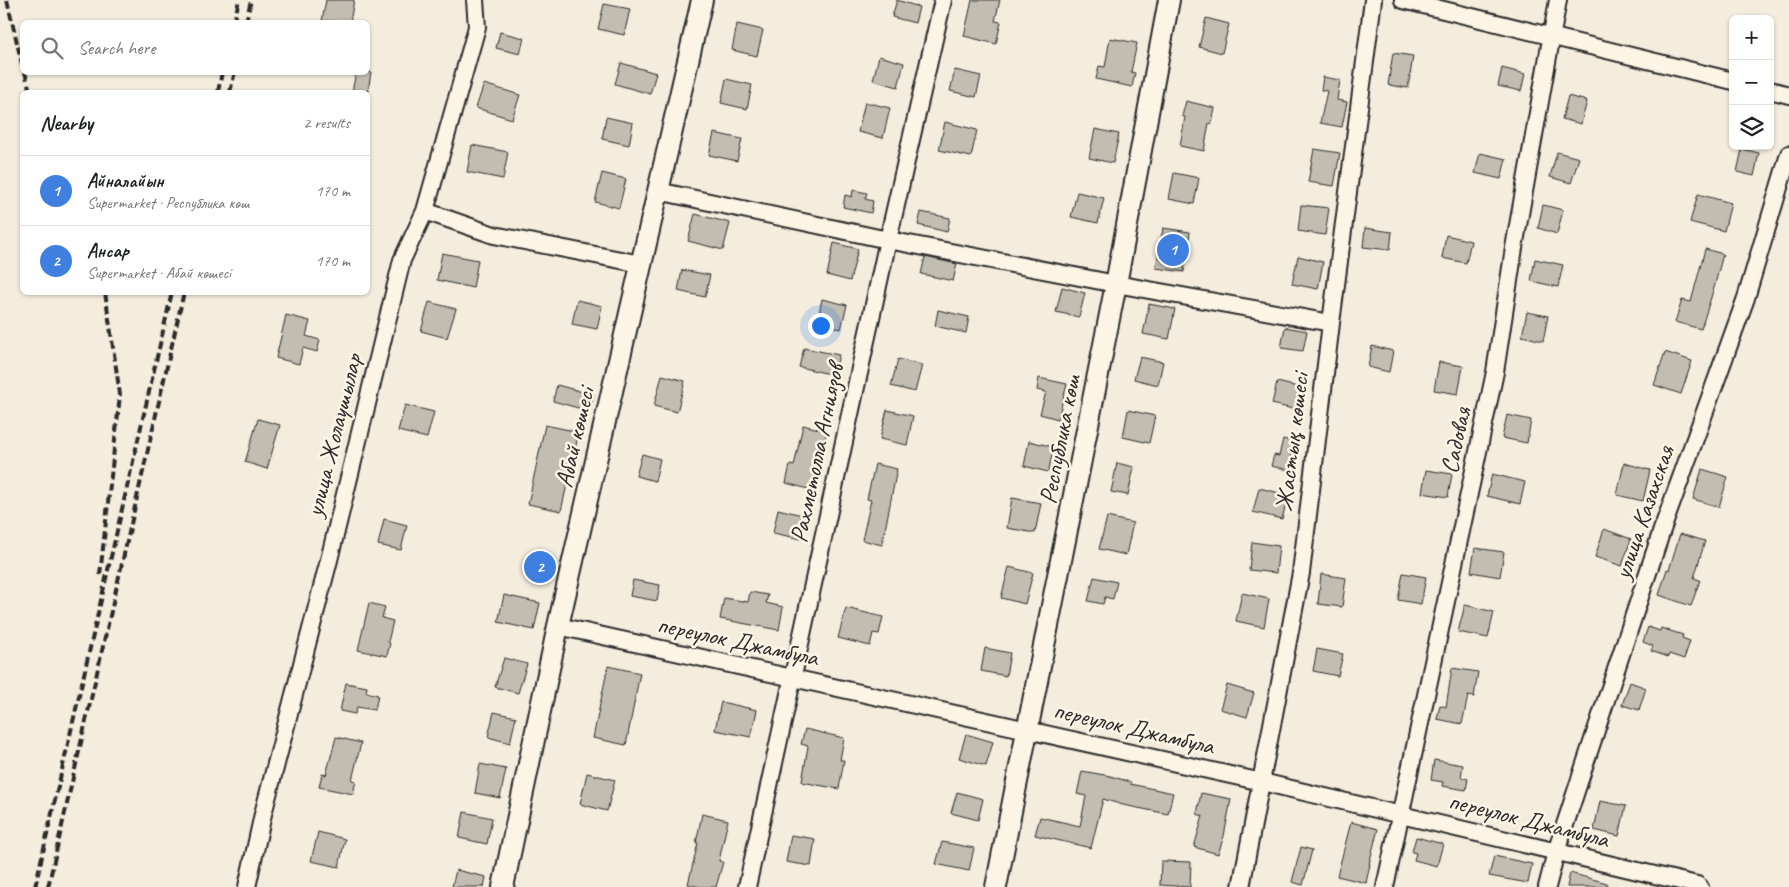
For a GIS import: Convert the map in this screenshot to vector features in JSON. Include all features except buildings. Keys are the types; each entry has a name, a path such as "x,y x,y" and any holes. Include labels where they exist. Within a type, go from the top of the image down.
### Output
{"main road":[{"name":"Абай көшесі","path":"502,887 558,626 702,0"},
{"name":"Республика көш","path":"996,887 1116,284 1169,0"}],"street":[{"name":"улица Жолаушылар","path":"247,887 263,814 402,260 425,211 477,27 475,0"},
{"name":"Рахметолла Агниязов","path":"747,887 888,240 943,0"},
{"name":"Жастық көшесі","path":"1241,887 1301,573 1331,322 1373,0"},
{"path":"1403,0 1729,80"},
{"name":"Садовая","path":"1385,887 1495,372 1514,248 1558,0"},
{"path":"1774,91 1789,95"},
{"name":"улица Казахская","path":"1547,887 1556,852 1662,530 1746,298 1789,154"},
{"path":"658,191 888,240 1116,284 1331,322"},
{"path":"425,211 494,235 641,264"},
{"name":"переулок Джамбула","path":"558,626 1262,782 1699,886"}],"railway":[{"path":"7,0 20,55"},
{"path":"234,20 239,0"},
{"path":"246,20 251,0"},
{"path":"26,75 30,90"},
{"path":"218,90 221,75"},
{"path":"230,90 234,75"},
{"path":"100,575 120,395 105,295"},
{"path":"35,887 171,295"},
{"path":"48,887 183,295"}],"place":[{"name":"Айналайын","path":"1173,250"},
{"name":"Ансар","path":"540,567"}]}
